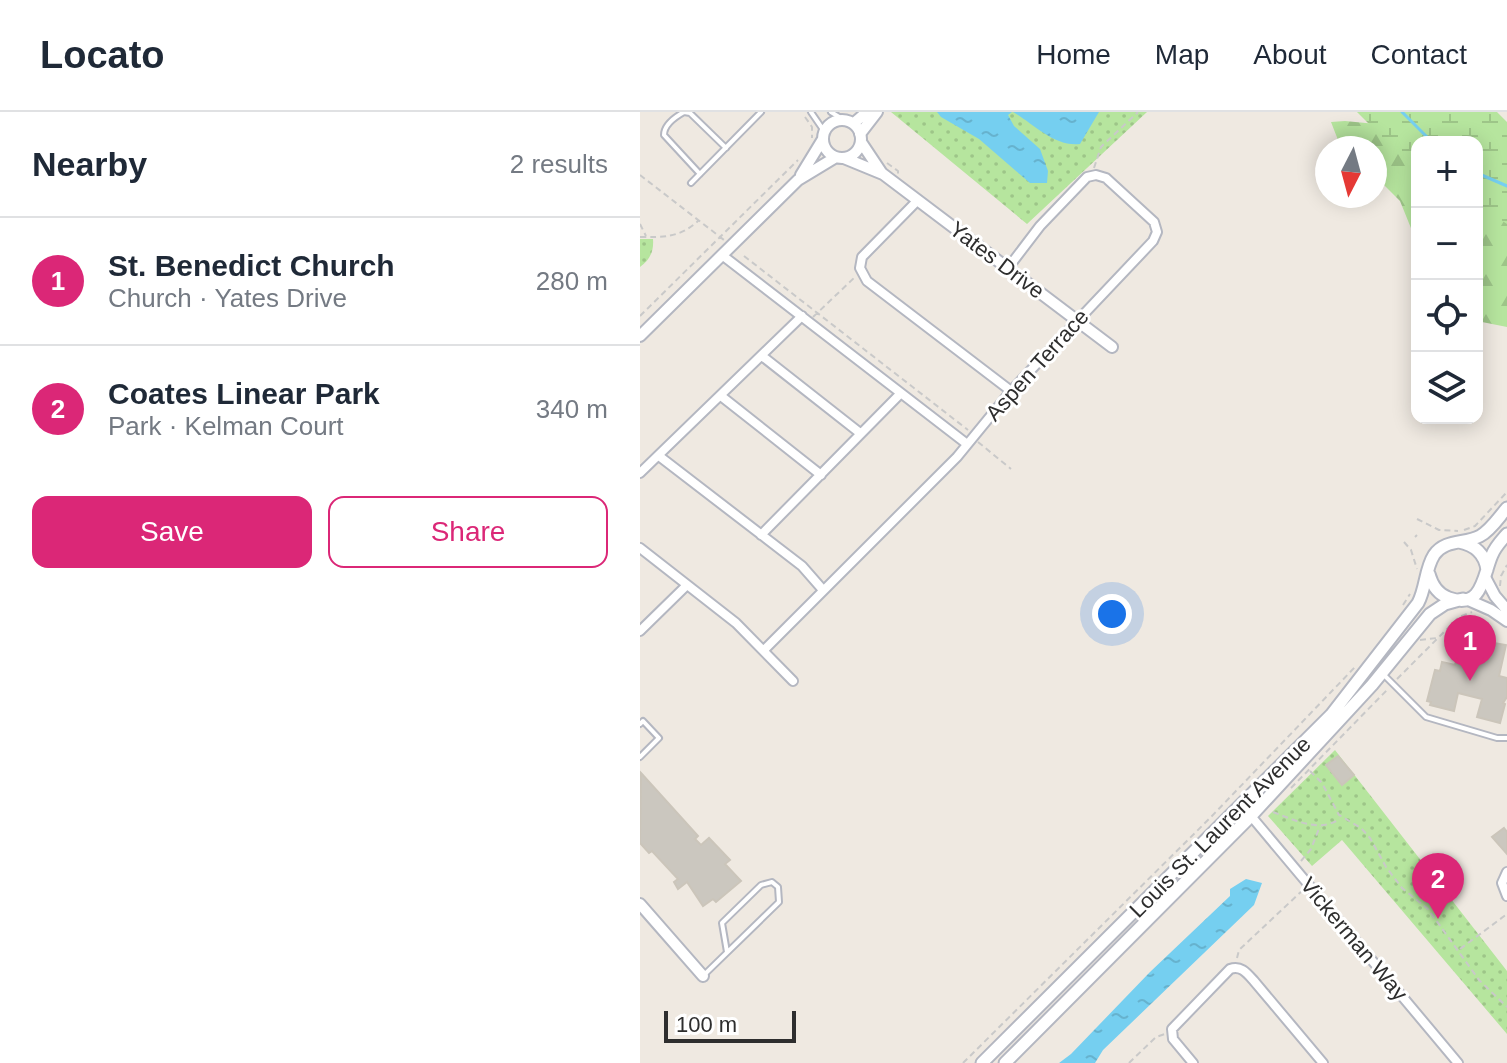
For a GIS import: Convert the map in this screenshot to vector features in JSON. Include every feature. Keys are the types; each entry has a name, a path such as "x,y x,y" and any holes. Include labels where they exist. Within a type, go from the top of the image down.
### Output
{"main road":[{"path":"1507,508 1480,536 1450,543 1437,551 1429,569 1432,584 1442,595 1464,599 1480,591 1495,549 1507,534"},
{"path":"1459,542 1468,544 1482,555 1486,576"},
{"name":"Louis St. Laurent Avenue","path":"982,1063 1331,715 1418,603 1429,569"},
{"name":"Louis St. Laurent Avenue","path":"1005,1063 1251,816 1382,673 1434,611 1445,604 1464,599"}],"street":[{"path":"640,336 798,180 833,122 849,122 867,112"},
{"path":"798,180 840,157 855,153 877,112"},
{"path":"849,122 861,138"},
{"path":"824,135 827,150 840,157"},
{"name":"Yates Drive","path":"861,138 883,174"},
{"name":"Yates Drive","path":"840,157 883,174 1112,347"},
{"path":"1008,268 1040,226 1091,176"},
{"name":"Aspen Terrace","path":"765,649 957,457 1011,391 1153,241 1157,232 1154,222 1106,178 1091,176"},
{"path":"918,200 862,257 862,273 867,281 1011,391"},
{"path":"722,255 967,444"},
{"path":"640,473 802,316"},
{"path":"762,356 860,433"},
{"path":"761,535 901,393"},
{"path":"721,396 821,475"},
{"path":"659,456 802,566 823,590"},
{"path":"641,550 765,649 793,681"},
{"path":"1486,576 1495,596 1507,610"},
{"path":"640,631 687,585"},
{"path":"1464,599 1491,610 1507,621"},
{"name":"Vickerman Way","path":"1251,816 1458,1063"},
{"path":"1507,872 1502,883 1507,896"},
{"path":"640,904 703,976"},
{"path":"1193,1063 1173,1039 1175,1023 1235,967 1245,971 1323,1063"}],"lane":[{"path":"700,174 664,135 664,130 672,121 684,112 690,113 726,148"},
{"path":"691,183 761,112"},
{"path":"811,112 824,135"},
{"path":"831,112 849,122"},
{"path":"1382,673 1430,719 1507,738"},
{"path":"640,724 643,721 659,738 640,757"},
{"path":"703,976 779,902 778,887 772,882 761,885 722,923 727,952"}],"path":[{"path":"1091,176 1101,147 1138,112"},
{"path":"805,117 812,127 808,147"},
{"path":"640,316 800,158"},
{"path":"880,158 898,171"},
{"path":"640,175 731,246"},
{"path":"640,237 670,237 698,220"},
{"path":"640,224 646,237"},
{"path":"744,256 969,431"},
{"path":"812,318 862,273"},
{"path":"977,441 1011,469"},
{"path":"1417,519 1439,530 1462,531 1475,526 1507,492"},
{"path":"1404,542 1415,559 1416,578"},
{"path":"1502,591 1500,581 1507,565"},
{"path":"1400,610 1413,589"},
{"path":"1407,642 1439,638"},
{"path":"963,1063 1285,742 1357,664"},
{"path":"1309,770 1322,783 1342,818 1361,828 1370,838 1402,888 1428,909 1479,980 1507,1007"},
{"path":"1273,812 1320,826 1328,826 1342,818"},
{"path":"1294,867 1308,855 1320,826"},
{"path":"1235,967 1239,950 1308,885"},
{"path":"1459,950 1507,914"},
{"path":"1129,1063 1156,1037 1173,1032"}],"green space":[{"path":"891,112 1147,112 1027,224"},
{"path":"1357,112 1497,112 1507,122 1507,224 1483,208 1483,136 1411,136 1411,159 1389,144 1387,136 1381,136"},
{"path":"1331,122 1376,124 1411,144 1411,228 1400,201 1387,188 1387,136 1336,136"},
{"path":"1483,183 1507,197 1507,327 1483,322"},
{"path":"640,239 653,239 653,243 649,258 640,267"},
{"path":"1335,750 1507,971 1507,1034 1342,840 1312,866 1268,816"}],"water":[{"path":"937,112 1012,112 1008,115 1014,126 1040,149 1048,171 1047,183 1030,183 979,139"},
{"path":"1013,112 1099,112 1080,144 1071,144 1045,134"},
{"path":"1246,879 1262,883 1254,905 1103,1050 1095,1063 1059,1063 1230,896 1230,889"}],"building":[{"path":"1464,635 1506,645 1499,676 1507,678 1507,697 1500,723 1477,717 1482,699 1458,693 1454,711 1430,705 1431,702 1427,701 1435,670 1440,671 1442,662 1455,665"},
{"path":"1338,756 1354,775 1342,785 1326,765"},
{"path":"641,773 698,836 695,839 701,845 709,838 730,860 725,864 741,881 716,902 713,899 703,906 687,882 678,889 674,882 678,879 652,851 649,853 640,843"},
{"path":"1504,828 1507,832 1507,854 1492,837"}],"waterway":[{"path":"1402,112 1426,136"},
{"path":"1483,176 1507,186"}],"place":[{"name":"St. Benedict Church","path":"1470,681"},
{"name":"Coates Linear Park","path":"1438,919"}]}
